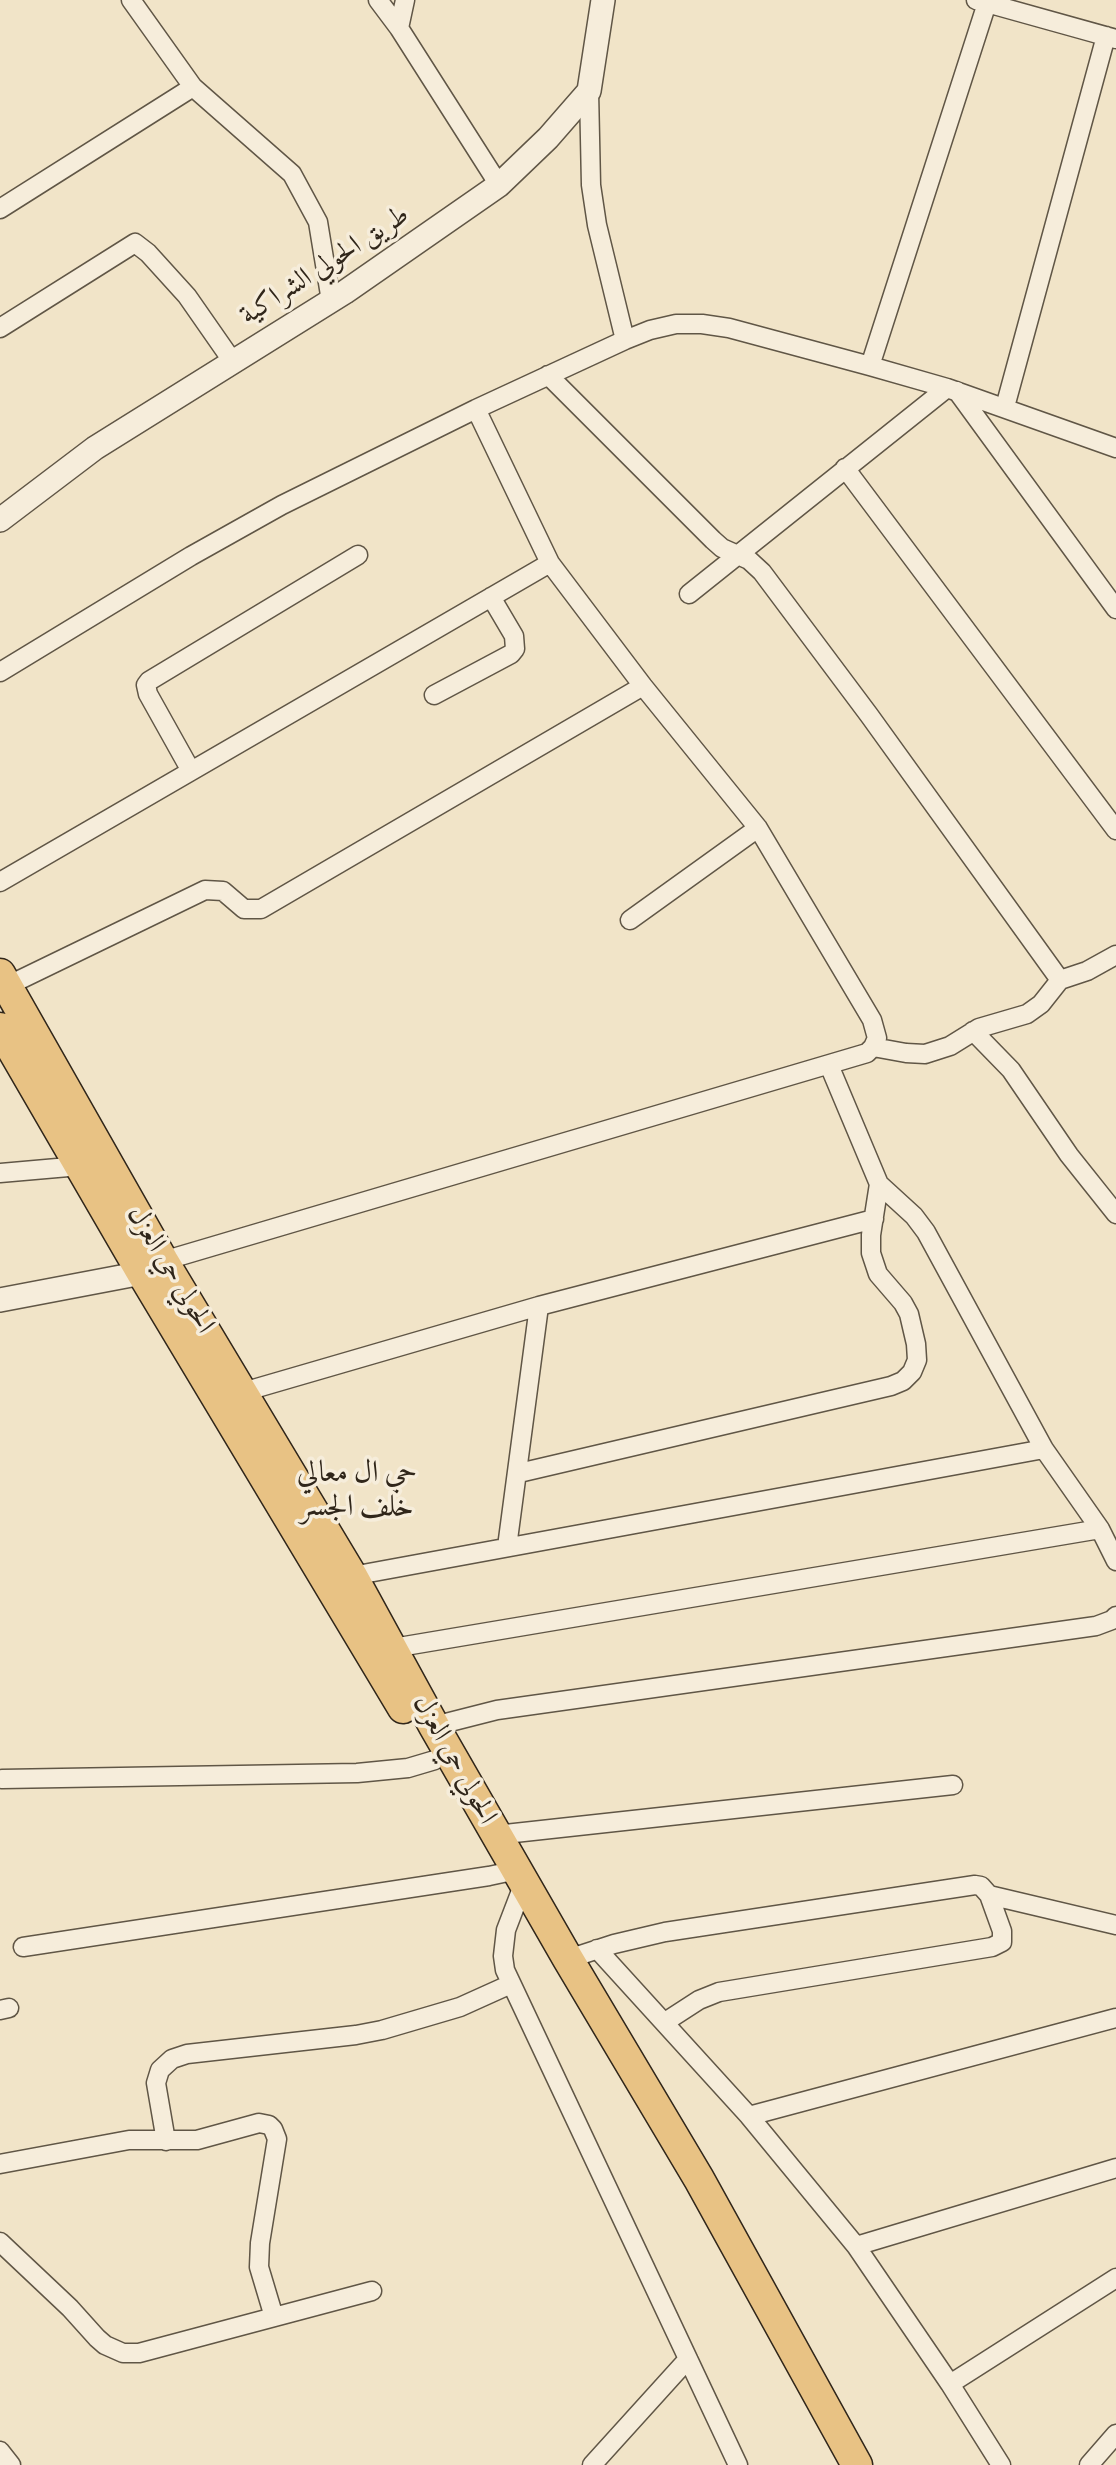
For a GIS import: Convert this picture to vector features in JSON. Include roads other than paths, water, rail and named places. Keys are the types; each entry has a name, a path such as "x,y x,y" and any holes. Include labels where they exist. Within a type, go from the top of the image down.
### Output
{"highway":[{"name":"الحولي حي العزل","path":"3,980 153,1267 435,1760 475,1818 496,1835"},
{"name":"الحولي حي العزل","path":"0,1028 80,1167 243,1392 352,1576 496,1835"},
{"path":"496,1835 699,2179 858,2465"}],"street":[{"path":"131,0 193,87 292,174 318,222 331,301"},
{"path":"378,0 499,185"},
{"path":"399,29 405,0"},
{"path":"603,0 589,91 591,185 597,225 625,340"},
{"path":"870,366 981,1 1111,37 1005,407"},
{"path":"0,209 193,87"},
{"name":"طريق الحولي الشراكية","path":"0,520 95,447 331,301 499,185 548,138 589,91"},
{"path":"0,328 135,243 148,253 187,296 233,362"},
{"path":"0,671 191,556 282,505 548,375 650,330 676,324 729,328 952,389 1116,448"},
{"path":"548,375 713,540 749,560 762,572 1060,980"},
{"path":"689,594 845,468 952,389"},
{"path":"952,389 1116,609"},
{"path":"0,1300 153,1267 829,1065 867,1053 873,1047 877,1038 872,1020 758,828 643,686 550,562 476,409"},
{"path":"845,468 1116,830"},
{"path":"191,771 148,694 146,685 149,681 358,555"},
{"path":"0,883 550,562"},
{"path":"434,695 511,654 515,649 514,636 491,597"},
{"path":"3,980 205,890 223,891 243,909 261,909 643,686"},
{"path":"630,920 758,828"},
{"path":"873,1047 925,1054 950,1046 973,1031 1034,1010 1060,980 1087,971 1116,955"},
{"path":"973,1031 1011,1070 1069,1155 1116,1214"},
{"path":"829,1065 880,1184 914,1216 926,1232 1044,1449 1100,1529 1116,1561"},
{"path":"0,1173 80,1167"},
{"path":"519,1473 903,1381 912,1372 916,1360 914,1329 903,1303 884,1283 874,1264 870,1244 880,1184"},
{"path":"243,1392 539,1306 874,1219"},
{"path":"507,1547 519,1473 539,1306"},
{"path":"352,1576 1044,1449"},
{"path":"393,1648 1100,1529"},
{"path":"434,1726 497,1710 1096,1626 1116,1616"},
{"path":"2,1779 358,1773 408,1768 435,1760"},
{"path":"496,1835 953,1785"},
{"path":"23,1947 489,1876 520,1877 504,1943 504,1963 511,1984 738,2465"},
{"path":"568,1959 665,1932 970,1885 981,1886 989,1895 1003,1937 998,1946 729,1989 699,2000 665,2022"},
{"path":"989,1895 1116,1924"},
{"path":"597,1949 749,2116 856,2246 950,2384 1001,2465"},
{"path":"166,2141 156,2083 160,2070 172,2059 187,2054 382,2030 460,2007 511,1984"},
{"path":"749,2116 1116,2018"},
{"path":"0,2164 129,2140 197,2140 264,2123 273,2129 277,2139 259,2255 262,2281 274,2317"},
{"path":"856,2246 1116,2168"},
{"path":"0,2242 70,2308 97,2338 115,2350 139,2353 372,2291"},
{"path":"950,2384 1116,2278"},
{"path":"592,2465 688,2359"},
{"path":"1089,2465 1116,2434"},
{"path":"0,2451 12,2465"}],"district":[{"name":"حي ال معالي خلف الجسر","path":"357,1491"}]}
